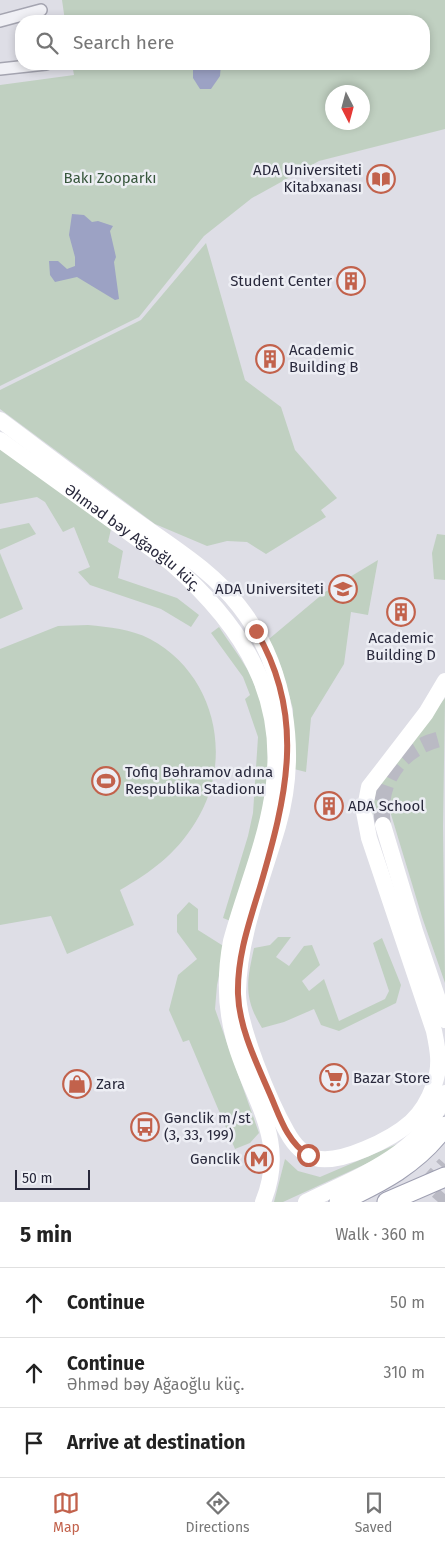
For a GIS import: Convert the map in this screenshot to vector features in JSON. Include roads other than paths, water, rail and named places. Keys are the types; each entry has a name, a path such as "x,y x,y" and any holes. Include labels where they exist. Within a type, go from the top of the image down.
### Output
{"main road":[{"path":"339,1202 391,1176 406,1166 432,1142 445,1126"},
{"path":"387,1202 445,1179"}],"street":[{"path":"22,15 41,10"},
{"path":"0,21 15,17"},
{"path":"0,69 15,67"},
{"name":"Əhməd bəy Ağaoğlu küç.","path":"0,420 202,567 239,605 260,638 276,678 287,730 287,770 279,823 243,942 238,996 242,1016 267,1088 292,1140 302,1151 321,1159 343,1157 392,1135 412,1121 431,1093 438,1068 434,1031 368,838 364,812 370,787 426,713 445,681"},
{"name":"Əhməd bəy Ağaoğlu küç.","path":"0,440 171,563 213,603 234,628 264,685 274,718 276,768 272,798 231,941 227,962 226,995 233,1037 271,1137 273,1166 263,1202"},
{"path":"234,628 249,620"},
{"path":"383,825 414,931 445,1020"},
{"path":"306,1202 383,1164 407,1147 424,1128 445,1093"}],"water":[{"path":"193,70 220,70 220,76 211,89 200,89 193,78"},
{"path":"72,214 84,215 92,222 98,221 113,226 110,231 116,257 114,262 119,299 115,300 77,277 55,282 50,275 49,261 58,261 67,269 75,266 75,257 69,235"}],"tunnel":[{"path":"383,825 382,809 384,794 395,768 416,749 429,742 445,738"},
{"path":"426,1185 445,1164"},
{"path":"438,1202 445,1194"}],"place":[{"name":"ADA Universiteti Kitabxanası","path":"381,179"},
{"name":"Student Center","path":"351,281"},
{"name":"Academic Building B","path":"270,359"},
{"name":"ADA Universiteti","path":"343,589"},
{"name":"Academic Building D","path":"401,612"},
{"name":"Tofiq Bəhramov adına Respublika Stadionu","path":"106,781"},
{"name":"ADA School","path":"329,806"},
{"name":"Bazar Store","path":"334,1078"},
{"name":"Zara","path":"77,1084"},
{"name":"Gənclik m/st (3, 33, 199)","path":"145,1127"},
{"name":"Gənclik","path":"259,1159"}],"park label":[{"name":"Bakı Zooparkı","path":"110,178"}]}
